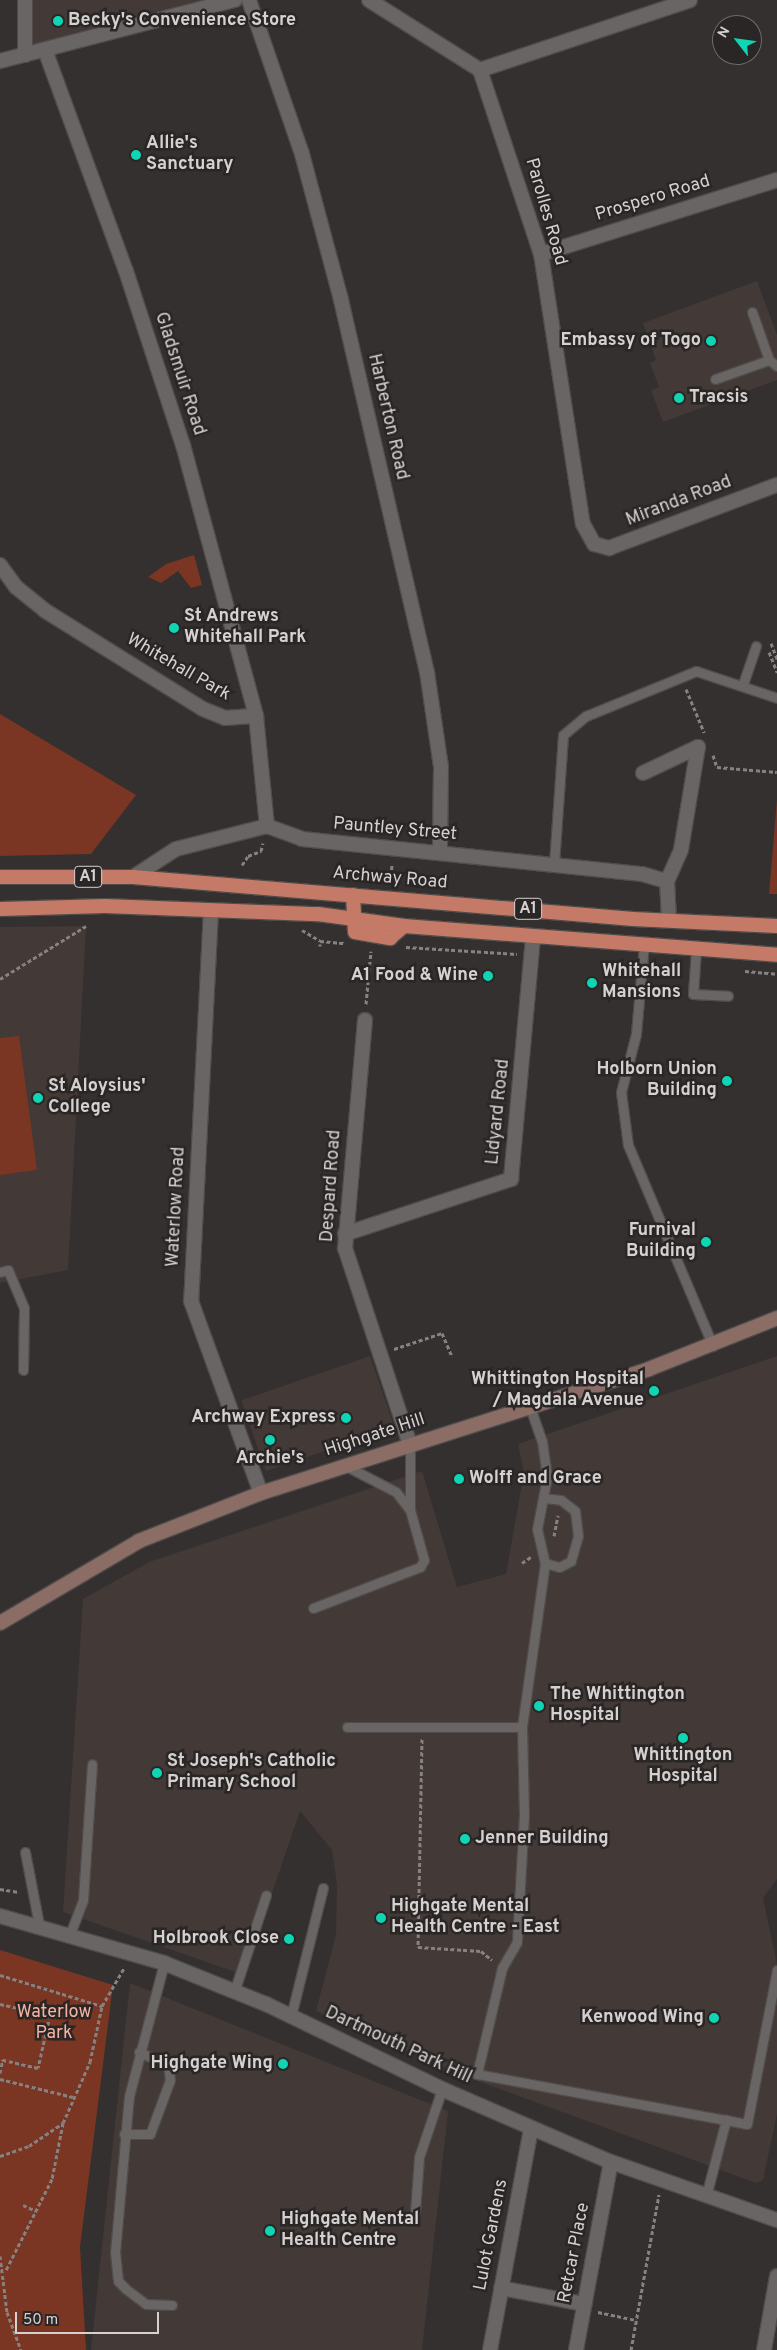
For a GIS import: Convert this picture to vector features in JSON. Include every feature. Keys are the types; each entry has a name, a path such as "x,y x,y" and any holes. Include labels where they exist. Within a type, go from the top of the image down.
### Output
{"highway":[{"name":"Archway Road","path":"0,876 133,877 669,920 777,926"},
{"path":"351,918 353,894"},
{"name":"A1","path":"0,909 211,910 351,918 355,932 374,937 390,938 404,926 777,955"}],"main road":[{"name":"Highgate Hill","path":"0,1624 139,1541 261,1493 713,1346 777,1318"}],"street":[{"path":"25,0 25,55"},
{"name":"Harberton Road","path":"249,0 302,154 341,300 427,672 441,767 440,853"},
{"path":"369,0 480,70 690,0"},
{"path":"0,61 226,1"},
{"name":"Gladsmuir Road","path":"45,50 126,271 180,436 256,716"},
{"name":"Parolles Road","path":"480,70 541,254 583,524 594,544"},
{"name":"Prospero Road","path":"541,254 777,180"},
{"name":"Miranda Road","path":"594,544 609,548 777,485"},
{"name":"Whitehall Park","path":"0,565 16,587 44,610 203,709 225,718 256,716"},
{"path":"133,877 176,848 251,834 267,826 256,716"},
{"path":"643,773 703,745"},
{"path":"669,920 667,881 681,850 703,745"},
{"name":"Pauntley Street","path":"267,826 302,839 394,850 554,864 667,881"},
{"name":"Waterlow Road","path":"211,910 207,959 192,1301 261,1493"},
{"name":"Lidyard Road","path":"345,1234 510,1179 533,936"},
{"name":"Despard Road","path":"365,1020 345,1248 410,1444"},
{"name":"Dartmouth Park Hill","path":"0,1916 39,1925 164,1963 292,2016 442,2089 611,2162 777,2220"},
{"name":"Lulot Gardens","path":"490,2350 531,2128"},
{"name":"Retcar Place","path":"576,2350 611,2162"},
{"path":"764,2350 777,2276"},
{"path":"502,2288 584,2307"}],"lane":[{"path":"752,312 769,360 777,366"},
{"path":"715,379 769,360"},
{"path":"744,684 756,646"},
{"path":"554,864 563,735 586,716 696,671 744,684 777,698"},
{"path":"644,944 636,1034 621,1092 628,1145 713,1346"},
{"path":"696,950 693,994 728,996"},
{"path":"0,1272 8,1270 24,1308 23,1370"},
{"path":"530,1407 542,1441 548,1478 537,1529 540,1552 544,1564 522,1727 524,1815 517,1942 502,1968 477,2074 747,2124 777,1970"},
{"path":"313,1608 420,1568 424,1560 410,1510 410,1444"},
{"path":"346,1466 396,1492 410,1510"},
{"path":"543,1498 561,1500 575,1510 578,1536 570,1561 560,1567 544,1564"},
{"path":"347,1727 522,1727"},
{"path":"70,1934 83,1900 92,1764"},
{"path":"25,1852 39,1925"},
{"path":"292,2016 323,1888"},
{"path":"234,1992 266,1895"},
{"path":"164,1963 139,2052 124,2134 115,2252 118,2281 146,2304 172,2305"},
{"path":"124,2134 150,2134 170,2080 168,2065 139,2052"},
{"path":"415,2212 419,2157 442,2089"},
{"path":"706,2196 726,2120"}],"path":[{"path":"777,659 766,638 777,672"},
{"path":"681,677 703,745 717,766 777,772"},
{"path":"339,876 391,876 394,850"},
{"path":"242,865 248,856 261,852"},
{"path":"0,979 86,926"},
{"path":"397,946 532,955"},
{"path":"365,1020 371,951"},
{"path":"379,1354 442,1333 452,1357"},
{"path":"540,1552 552,1544 561,1500"},
{"path":"422,1727 418,1947 481,1951 502,1968"},
{"path":"0,1889 32,1893"},
{"path":"5,2272 36,2212 59,2160 63,2123 90,2062 102,2006 134,1953"},
{"path":"0,1975 102,2006"},
{"path":"0,2004 50,2015 38,2068 2,2059 0,2073"},
{"path":"0,2079 73,2097"},
{"path":"0,2156 29,2146 63,2123"},
{"path":"631,2350 661,2180"},
{"path":"23,2205 36,2212"},
{"path":"0,2256 5,2272 7,2312 21,2350"},
{"path":"584,2307 636,2320"}],"shaded area":[{"path":"25,0 236,0 25,55"},
{"path":"757,281 777,335 777,380 663,422 651,390 659,387 650,363 656,360 643,323"},
{"name":"St Aloysius' College","path":"86,926 68,1270 0,1283 0,927"},
{"path":"370,1356 394,1427 266,1471 241,1400"},
{"name":"The Whittington Hospital","path":"777,1356 777,1879 763,1898 777,1964 777,2114 763,2180 756,2183 467,2077 316,2011 336,1935 337,1885 332,1850 300,1811 244,1975 63,1912 83,1599 149,1562 422,1471 457,1587 506,1574 524,1472 518,1444"},
{"name":"Highgate Mental Health Centre","path":"130,1983 448,2111 422,2350 91,2350"}],"green space":[{"path":"194,555 202,585 191,588 178,571 161,583 148,577 166,564"},
{"path":"0,714 136,795 91,854 0,856"},
{"path":"777,799 777,894 769,894"},
{"path":"19,1036 37,1170 0,1175 0,1038"},
{"name":"Waterlow Park","path":"0,1950 113,1985 80,2247 86,2350 0,2350"}],"place":[{"name":"Becky's Convenience Store","path":"58,21"},
{"name":"Allie's Sanctuary","path":"136,155"},
{"name":"Embassy of Togo","path":"711,341"},
{"name":"Tracsis","path":"679,398"},
{"name":"St Andrews Whitehall Park","path":"174,628"},
{"name":"A1 Food & Wine","path":"488,976"},
{"name":"Whitehall Mansions","path":"592,983"},
{"name":"Holborn Union Building","path":"727,1081"},
{"name":"St Aloysius' College","path":"38,1098"},
{"name":"Furnival Building","path":"706,1242"},
{"name":"Whittington Hospital / Magdala Avenue","path":"654,1391"},
{"name":"Archway Express","path":"346,1418"},
{"name":"Archie's","path":"270,1440"},
{"name":"Wolff and Grace","path":"459,1479"},
{"name":"The Whittington Hospital","path":"539,1706"},
{"name":"Whittington Hospital","path":"683,1738"},
{"name":"St Joseph's Catholic Primary School","path":"157,1773"},
{"name":"Jenner Building","path":"465,1839"},
{"name":"Highgate Mental Health Centre - East","path":"381,1918"},
{"name":"Holbrook Close","path":"289,1939"},
{"name":"Kenwood Wing","path":"714,2018"},
{"name":"Highgate Wing","path":"283,2064"},
{"name":"Highgate Mental Health Centre","path":"270,2231"}]}
